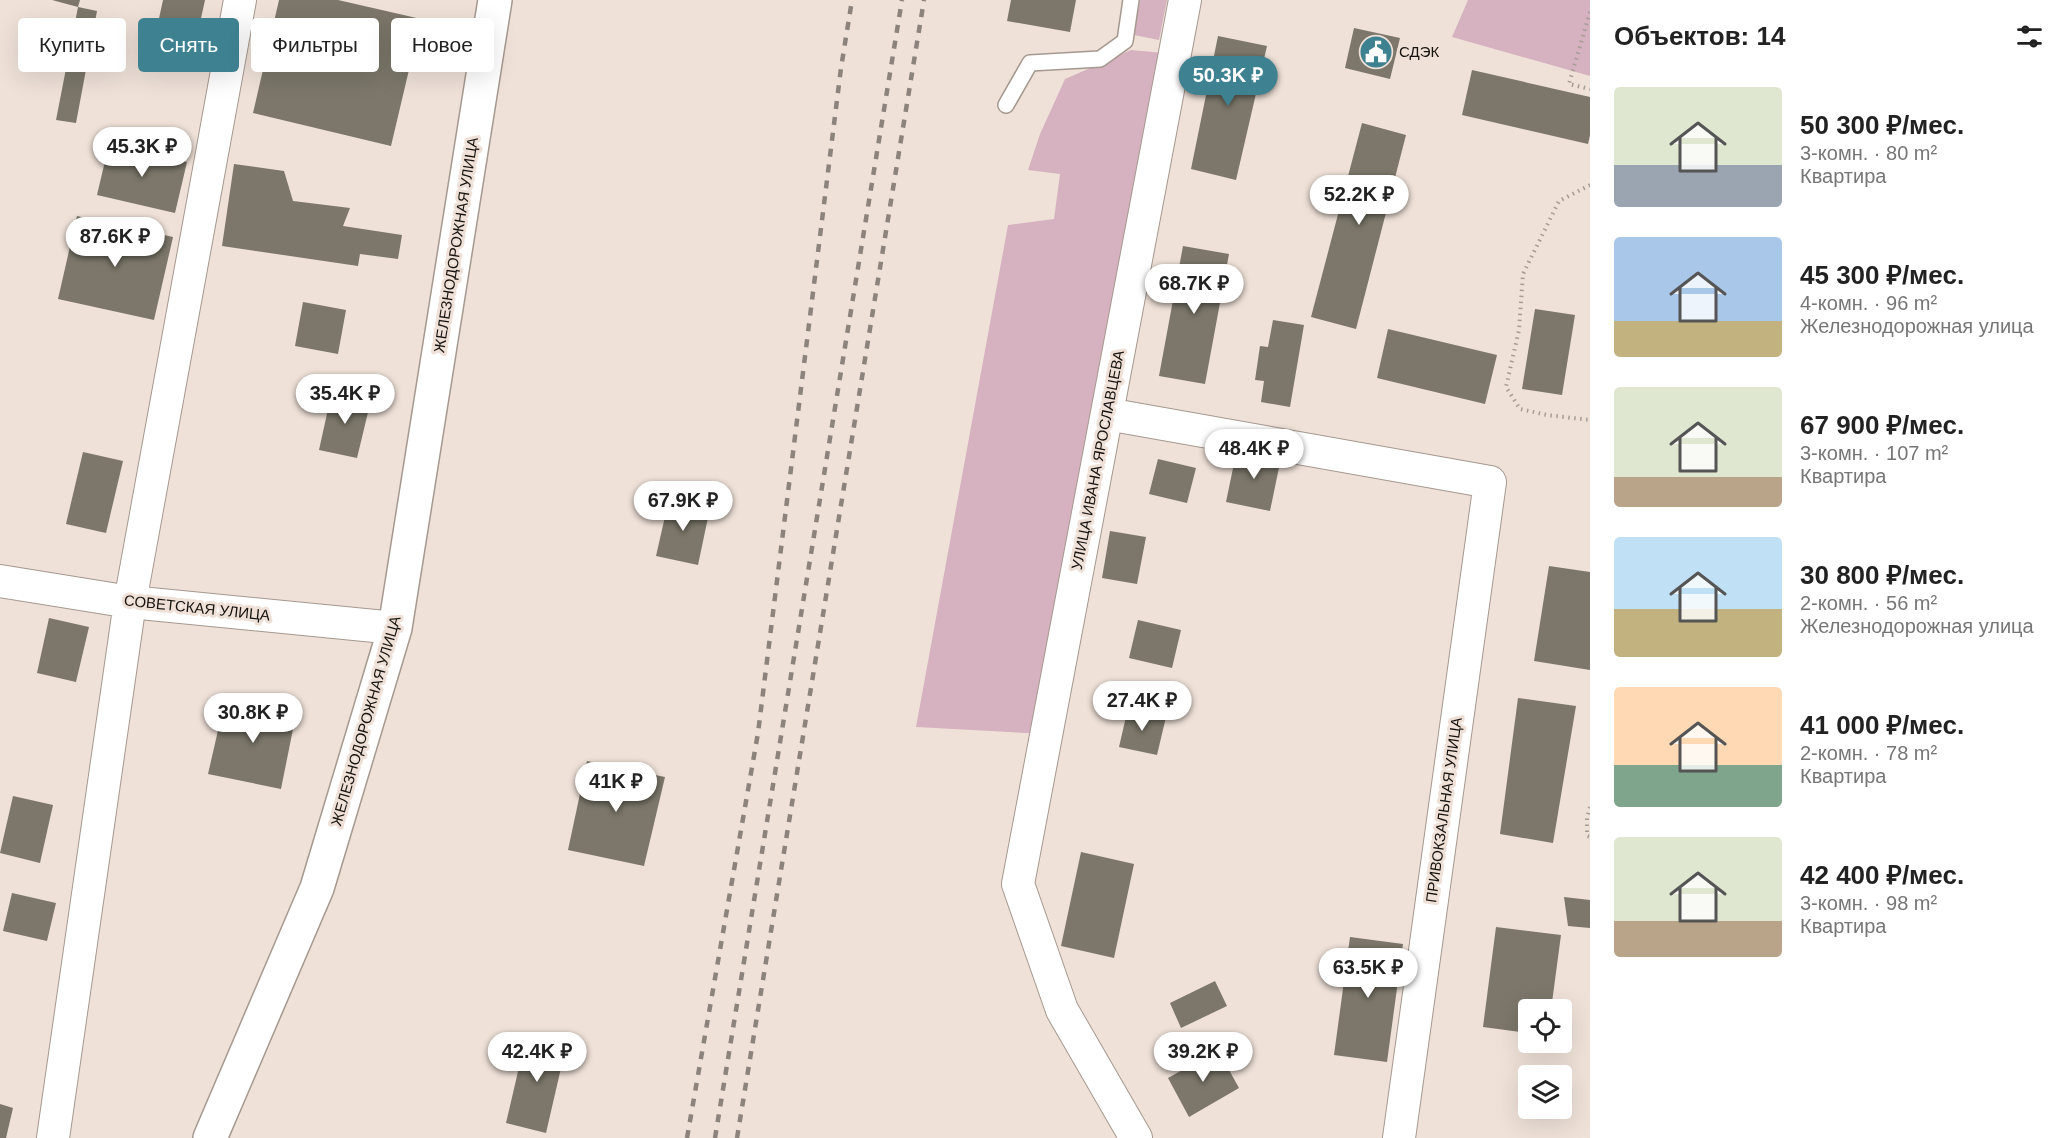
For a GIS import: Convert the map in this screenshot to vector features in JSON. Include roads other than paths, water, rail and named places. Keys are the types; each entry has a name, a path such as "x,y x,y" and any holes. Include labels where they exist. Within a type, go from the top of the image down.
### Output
{"street":[{"path":"53,1138 130,602 240,0"},
{"name":"ЖЕЛЕЗНОДОРОЖНАЯ УЛИЦА","path":"210,1138 317,888 395,628 495,0"},
{"name":"УЛИЦА ИВАНА ЯРОСЛАВЦЕВА","path":"1136,1138 1062,1010 1018,884 1187,2"},
{"name":"ПРИВОКЗАЛЬНАЯ УЛИЦА","path":"1107,414 1490,482 1399,1138"},
{"name":"СОВЕТСКАЯ УЛИЦА","path":"0,581 130,602 395,628"}],"lane":[{"path":"1006,105 1030,63 1100,59 1125,41 1131,0"}],"railway":[{"path":"687,1138 758,733 841,68 852,0"},
{"path":"715,1138 902,0"},
{"path":"737,1138 924,0"}],"place":[{"name":"СДЭК","path":"1376,52"}]}
